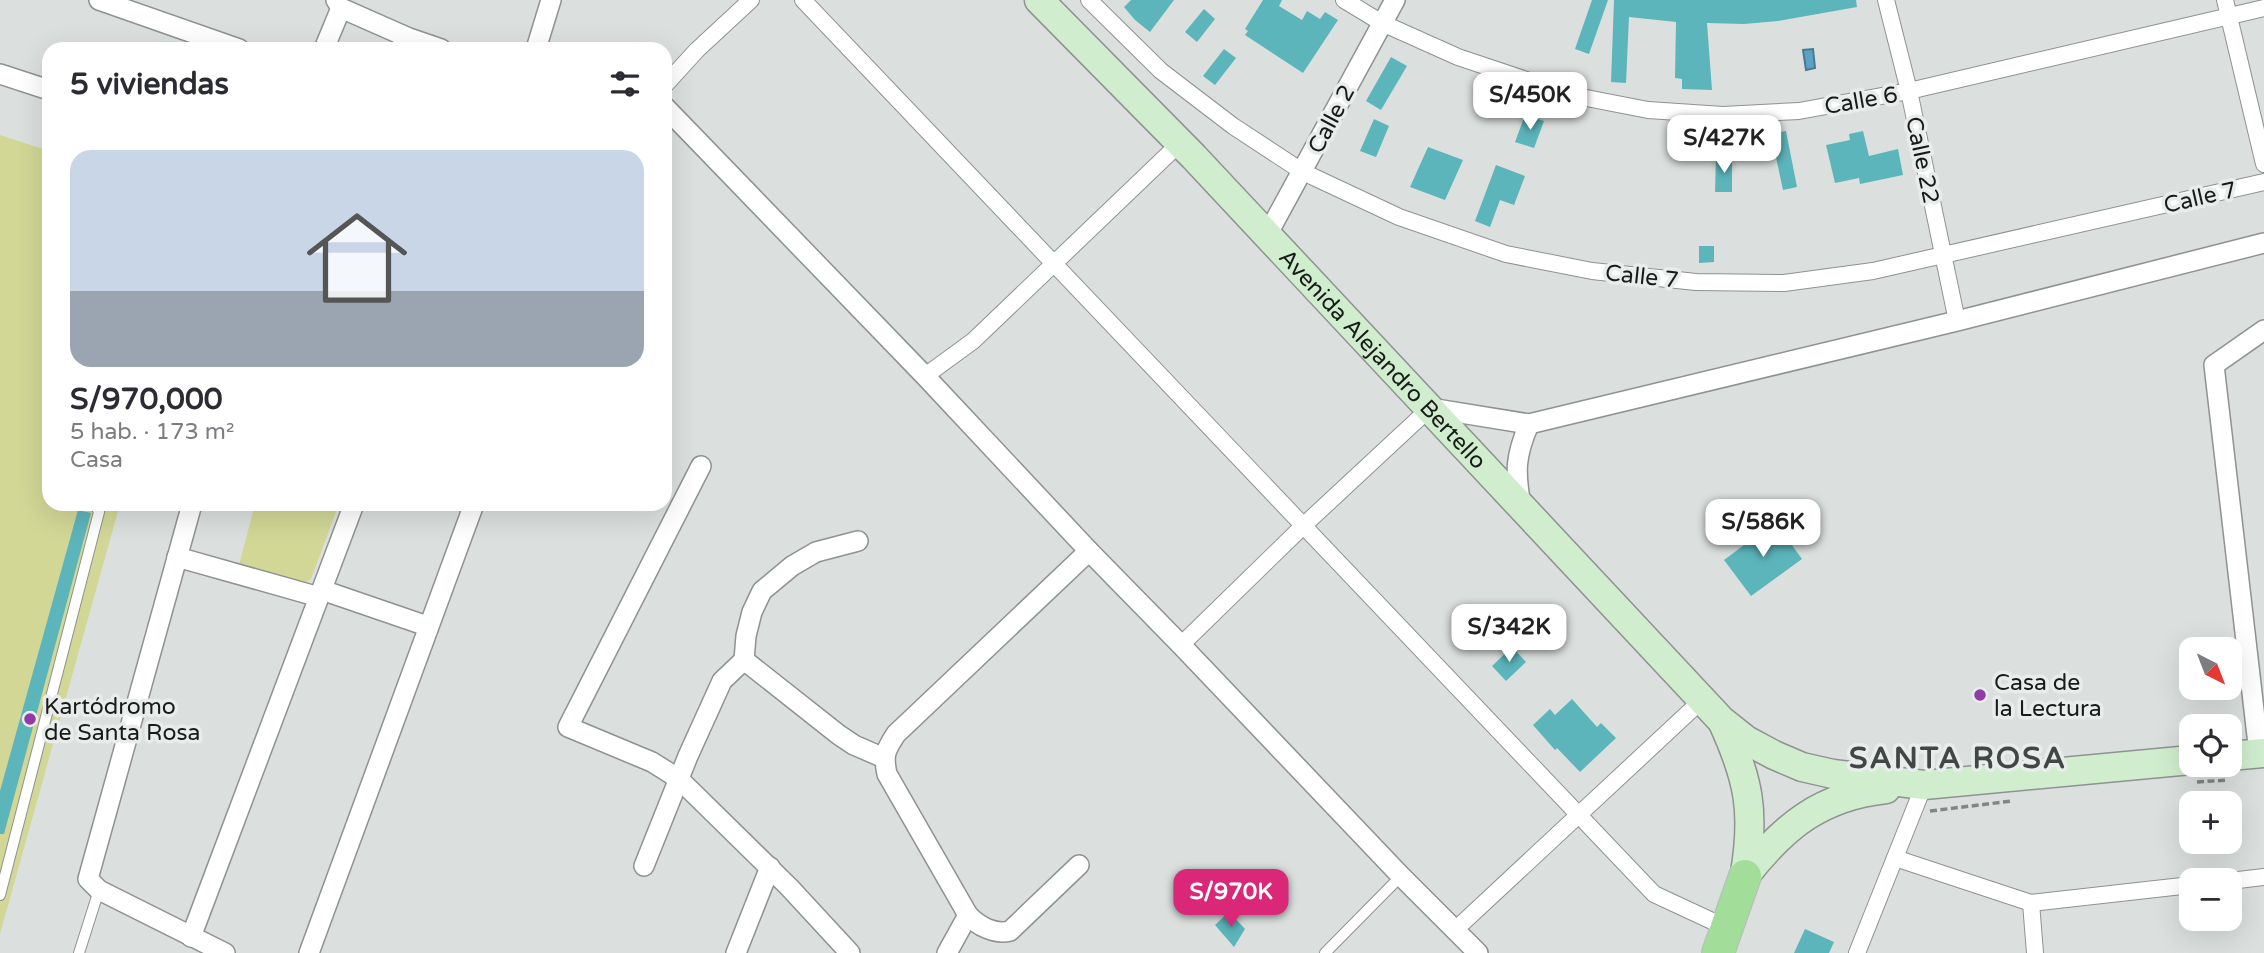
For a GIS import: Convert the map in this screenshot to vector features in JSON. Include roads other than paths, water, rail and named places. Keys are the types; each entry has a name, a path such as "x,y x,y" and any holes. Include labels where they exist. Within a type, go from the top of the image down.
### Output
{"main road":[{"name":"Avenida Alejandro Bertello","path":"1039,0 1180,143 1722,721 1746,740 1802,767 1833,774 1924,785"},
{"name":"Avenida Alejandro Bertello","path":"1722,721 1738,755 1748,795 1751,836 1745,876 1723,941"},
{"path":"2242,755 2262,753"},
{"name":"Avenida Alejandro Bertello","path":"1745,876 1780,835 1801,818 1838,799 1871,791 1924,785 2179,761"}],"street":[{"path":"99,0 219,42"},
{"path":"538,42 551,0"},
{"path":"672,77 751,0"},
{"path":"803,0 1578,817 1654,894 1723,941"},
{"name":"Calle 7","path":"1089,0 1161,71 1233,126 1303,172 1399,217 1506,254 1592,271 1696,282 1784,283 1873,271 2264,182"},
{"name":"Calle 6","path":"1344,0 1382,23 1458,57 1570,95 1648,110 1723,115 1799,111 1909,91 2264,8"},
{"name":"Calle 2","path":"1266,237 1395,0"},
{"name":"Calle 22","path":"1886,0 1909,91 1957,321"},
{"path":"2225,0 2264,164"},
{"path":"326,42 338,4 421,42"},
{"path":"0,74 42,88"},
{"path":"672,114 1401,876 1478,953"},
{"path":"925,376 973,341 1180,143"},
{"path":"1181,645 1430,408 1529,424 1957,321 2264,243"},
{"path":"2262,753 2214,365 2264,330"},
{"path":"1521,506 1516,477 1518,449 1529,424"},
{"path":"701,466 568,727 652,762 679,779 770,867 850,953"},
{"path":"190,511 88,879 99,890 226,953"},
{"path":"191,937 351,511"},
{"path":"309,953 471,511"},
{"path":"644,866 722,681 744,660 752,612 762,591 792,566 816,552 858,541"},
{"path":"1079,865 1010,931 994,931 975,922 968,915 887,774 884,758 896,734 1089,551"},
{"path":"177,557 320,593 428,626"},
{"path":"744,660 839,735 884,758"},
{"path":"1455,930 1702,700"},
{"path":"1863,952 1895,858 1924,785"},
{"path":"1895,858 2031,903 2179,886"},
{"path":"736,953 770,867"},
{"path":"2242,880 2264,877"},
{"path":"2031,903 2035,953"},
{"path":"947,953 968,915"}],"lane":[{"path":"0,891 98,511"},
{"path":"1325,953 1401,876"},
{"path":"79,953 99,890"}],"water":[{"path":"1813,49 1815,68 1806,70 1803,50"}],"place":[{"name":"Casa de la Lectura","path":"1980,695"},
{"name":"Kartódromo de Santa Rosa","path":"30,719"}],"district":[{"name":"SANTA ROSA","path":"1958,758"}]}
